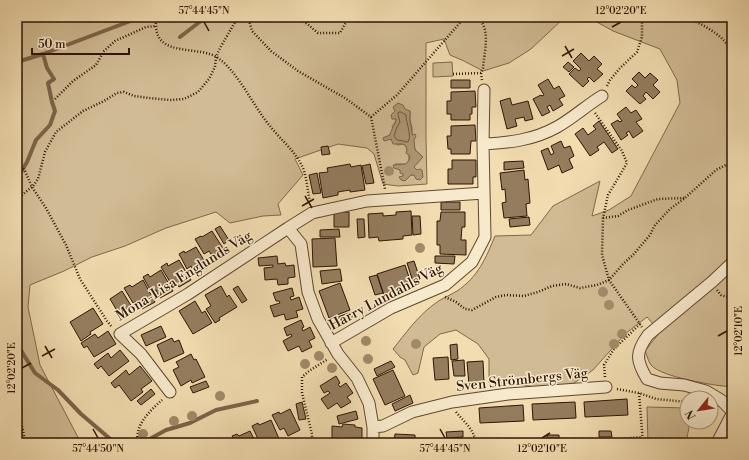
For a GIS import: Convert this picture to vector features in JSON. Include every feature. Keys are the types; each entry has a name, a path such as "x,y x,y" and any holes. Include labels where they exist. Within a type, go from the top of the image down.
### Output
{"street":[{"name":"Harry Lundahls Väg","path":"331,343 391,308 445,285 472,262 485,238 483,144 484,90"},
{"path":"483,144 511,143 541,134 557,127 602,96"},
{"name":"Mona-Lisa Englunds Väg","path":"170,392 141,354 120,334 188,294 312,213 367,201 484,193"},
{"path":"288,228 301,244 308,292 318,319 338,354 357,378 369,403 373,427 373,443"},
{"path":"717,443 732,412 721,400 706,391 684,385 660,383 647,379 641,370 638,358 640,346 648,335 712,282 732,263"},
{"name":"Sven Strömbergs Väg","path":"373,427 383,426 412,412 452,402 508,394 606,387"}],"path":[{"path":"157,17 156,26 158,34 163,42 171,47 216,57 230,69 270,126 296,155 302,165 312,213"},
{"path":"17,199 38,179 44,152 56,132 83,111 117,93 124,92 134,96 149,98 184,99 198,92 209,79 215,67 216,57 224,39 238,17"},
{"path":"248,17 252,31 271,51 298,71 345,98 371,116 387,200"},
{"path":"299,17 318,33 340,33 349,17"},
{"path":"371,116 397,95 465,17"},
{"path":"453,74 481,73 483,68 486,34 480,19 476,17"},
{"path":"602,96 610,80 637,52 642,37 642,17"},
{"path":"685,17 722,38 732,53"},
{"path":"55,99 73,81 96,66 104,50 115,41 146,27 156,26"},
{"path":"589,104 622,152 627,163 608,195 603,218 602,255 606,272 609,280 648,335"},
{"path":"17,162 25,171 66,245 80,279 107,321 120,334"},
{"path":"437,289 441,296 456,302 465,309 472,310 496,297 506,295 524,296 552,286 566,284 580,288 597,285 609,280 650,235 655,225 670,208 685,198 716,170 732,162"},
{"path":"603,218 618,216 628,210 658,199 685,198"},
{"path":"712,282 721,295 732,298"},
{"path":"640,324 614,349 604,365 606,387 639,393 656,399 679,401"},
{"path":"306,443 312,438 312,434 302,393 302,377 309,370 338,354"},
{"path":"138,443 136,436 145,416 170,392"},
{"path":"639,393 643,443"},
{"path":"17,409 25,443"},
{"path":"458,414 470,426 476,443"},
{"path":"586,443 642,437"}],"shaded area":[{"path":"17,17 565,17 531,49 509,63 483,71 450,55 444,39 426,43 427,184 398,186 383,184 374,154 367,148 338,144 295,159 303,175 278,204 281,215 263,216 230,223 216,212 166,228 125,246 92,257 64,271 30,285 28,307 40,365 81,443 17,443","holes":["395,111 410,111 410,121 415,150 423,157 415,164 414,167 417,170 414,175 411,175 405,181 403,174 395,164 407,164 409,157 406,146 403,144 397,145 391,139 383,138 390,135 393,129 392,126 396,121 393,113"]},
{"path":"588,17 732,17 732,387 702,383 677,377 656,369 651,365 645,351 660,332 647,317 625,334 593,370 571,385 539,388 518,384 489,383 489,359 478,344 456,330 440,334 424,347 418,373 413,375 405,360 393,349 427,309 457,291 471,280 485,259 495,236 531,235 553,206 600,181 592,216 609,210 631,196 680,103 677,80 660,49 613,31"},
{"path":"452,62 453,76 433,77 433,63"},
{"path":"647,407 679,408 679,430 688,430 686,443 648,443"}],"water":[{"path":"398,103 410,111 412,135 415,134 416,136 414,140 415,150 423,157 414,167 417,170 422,170 423,177 420,180 416,179 414,175 411,175 405,181 401,180 399,177 403,176 403,174 400,173 400,170 394,168 393,165 406,164 409,160 410,156 406,153 406,146 403,144 393,144 391,139 384,141 383,138 390,135 396,119 392,119 391,115 395,111 393,107"}],"building":[{"path":"581,53 589,61 594,56 602,64 597,69 603,74 594,82 589,77 587,79 589,81 583,87 569,74 575,68 579,71 581,69 573,61"},
{"path":"568,62 574,67 569,72 563,67"},
{"path":"639,72 645,78 650,73 658,80 653,85 660,92 653,99 646,92 643,96 646,99 640,104 626,91 632,85 635,88 638,85 632,79"},
{"path":"548,79 554,89 559,86 565,96 559,99 563,105 553,111 550,105 547,107 550,112 542,116 533,99 544,95 538,85"},
{"path":"451,80 470,80 470,88 451,88"},
{"path":"475,91 476,107 472,107 470,120 451,120 451,114 447,114 447,101 451,101 451,92"},
{"path":"510,98 512,105 528,101 533,119 525,121 524,117 515,119 517,126 507,129 500,101"},
{"path":"626,107 631,113 636,110 642,119 636,122 643,131 633,138 629,131 626,133 628,135 621,140 611,124 618,120 619,122 622,121 617,114"},
{"path":"599,121 618,149 612,153 604,142 597,147 599,150 590,156 575,134 583,128 588,135 596,129 593,126"},
{"path":"475,125 476,141 471,141 470,154 451,154 451,149 448,149 447,136 451,136 451,126"},
{"path":"561,141 564,148 570,146 574,156 569,159 573,168 562,173 559,165 548,170 541,151 548,148 551,155 554,153 551,146"},
{"path":"328,146 330,154 322,155 321,147"},
{"path":"452,160 476,160 476,177 473,177 473,184 448,184 448,169 452,169"},
{"path":"523,161 524,168 504,170 504,162"},
{"path":"350,164 351,167 361,165 365,190 338,192 338,195 323,198 319,173 328,172 327,168"},
{"path":"370,164 374,183 366,184 362,166"},
{"path":"524,170 525,180 528,179 530,203 526,204 527,216 504,218 502,203 506,202 505,189 502,190 500,173"},
{"path":"317,173 321,193 313,194 309,175"},
{"path":"441,202 460,202 460,210 441,210"},
{"path":"411,211 412,235 403,236 403,239 379,241 378,237 369,238 368,214 383,213 383,216 396,215 396,212"},
{"path":"334,212 349,212 349,227 334,227"},
{"path":"441,212 465,212 465,227 462,227 461,240 466,240 466,255 440,254 440,245 437,245 437,221 440,221"},
{"path":"412,216 420,216 421,234 413,235"},
{"path":"529,217 530,225 510,227 509,219"},
{"path":"357,219 364,219 365,237 358,238"},
{"path":"220,226 229,240 224,244 215,229"},
{"path":"339,229 340,237 320,237 320,230"},
{"path":"212,231 226,253 215,260 209,251 204,254 195,239"},
{"path":"335,238 337,266 313,267 312,239"},
{"path":"196,247 208,267 195,274 191,266 187,269 179,254 184,251 185,253"},
{"path":"277,256 278,264 285,263 286,266 294,265 295,277 288,278 288,284 278,285 277,279 265,280 264,268 273,267 273,265 259,266 258,258"},
{"path":"435,256 455,256 454,264 435,263"},
{"path":"179,260 191,280 179,287 174,279 170,282 161,267 167,263 168,266"},
{"path":"414,261 420,279 413,282 407,263"},
{"path":"405,265 412,286 384,295 377,274"},
{"path":"340,269 342,281 322,284 320,271"},
{"path":"161,270 173,291 160,298 156,290 152,293 143,277 148,274 150,277"},
{"path":"377,275 383,293 375,295 369,277"},
{"path":"143,280 155,302 142,309 138,301 133,303 124,288 130,285 132,287"},
{"path":"340,283 350,310 329,318 319,291"},
{"path":"221,286 227,297 229,295 237,307 219,318 220,320 215,323 206,309 211,306 205,295"},
{"path":"238,286 247,300 242,303 233,289"},
{"path":"292,288 294,296 290,297 291,300 299,297 303,309 296,311 298,317 286,320 284,314 274,317 270,306 280,303 279,301 276,301 273,293"},
{"path":"122,291 135,312 122,319 110,299"},
{"path":"195,301 202,313 205,311 212,323 193,334 179,311"},
{"path":"93,308 103,324 90,332 91,334 81,341 70,322"},
{"path":"354,311 356,318 337,325 335,318"},
{"path":"301,320 304,327 302,328 303,331 310,327 315,338 309,341 312,347 302,352 299,346 288,351 283,341 292,336 291,334 287,336 284,328"},
{"path":"161,326 166,337 146,346 141,335"},
{"path":"108,331 116,344 94,357 87,346 84,348 81,343 95,334 98,338"},
{"path":"172,338 174,342 179,340 184,353 164,362 157,345"},
{"path":"457,344 458,359 451,360 450,345"},
{"path":"120,350 129,361 109,376 101,366 98,369 94,364 108,353 111,358"},
{"path":"191,354 194,360 196,359 205,377 192,383 191,380 181,386 173,370 179,367 176,362"},
{"path":"448,357 449,379 435,380 433,358"},
{"path":"464,360 465,376 454,376 452,361"},
{"path":"391,361 395,367 377,376 374,369"},
{"path":"483,361 484,383 469,385 467,362"},
{"path":"140,366 152,381 141,389 143,392 131,401 119,385 115,388 111,383 126,370 129,375"},
{"path":"393,370 405,396 385,405 373,379"},
{"path":"336,376 340,383 338,384 340,387 346,383 353,393 347,397 351,402 341,408 337,403 328,409 321,399 330,393 328,391 324,393 320,386"},
{"path":"206,381 209,387 193,393 190,387"},
{"path":"151,389 155,394 141,405 137,401"},
{"path":"410,395 413,403 395,411 392,404"},
{"path":"627,399 628,415 585,417 584,402"},
{"path":"302,402 306,419 299,420 296,404"},
{"path":"575,402 576,418 533,420 532,404"},
{"path":"523,405 524,421 480,423 479,408"},
{"path":"290,409 300,430 288,436 284,428 280,430 272,415 279,412 280,414"},
{"path":"356,411 358,419 339,424 337,416"},
{"path":"271,420 280,441 275,443 267,443 264,438 259,441 252,426"},
{"path":"343,424 355,425 355,427 362,428 362,440 355,439 355,443 344,443 344,439 332,438 332,426 342,427"},
{"path":"250,431 256,443 236,443 232,436 237,434 239,436"},
{"path":"463,431 463,437 447,438 446,432"},
{"path":"599,431 611,431 612,437 599,437"},
{"path":"395,434 415,435 415,443 394,442"},
{"path":"547,435 559,435 559,441 547,442"},
{"path":"466,440 467,443 445,443 445,441"}],"waterway":[{"path":"17,179 27,162 36,140 50,125 55,111 48,83 54,79 47,68 43,54 141,17"},
{"path":"180,37 206,17"},
{"path":"17,62 43,54"},
{"path":"17,344 35,373 58,390 81,414 115,443"},
{"path":"144,440 148,440 166,430 190,423 216,410 257,401"},
{"path":"116,443 125,442"}]}
